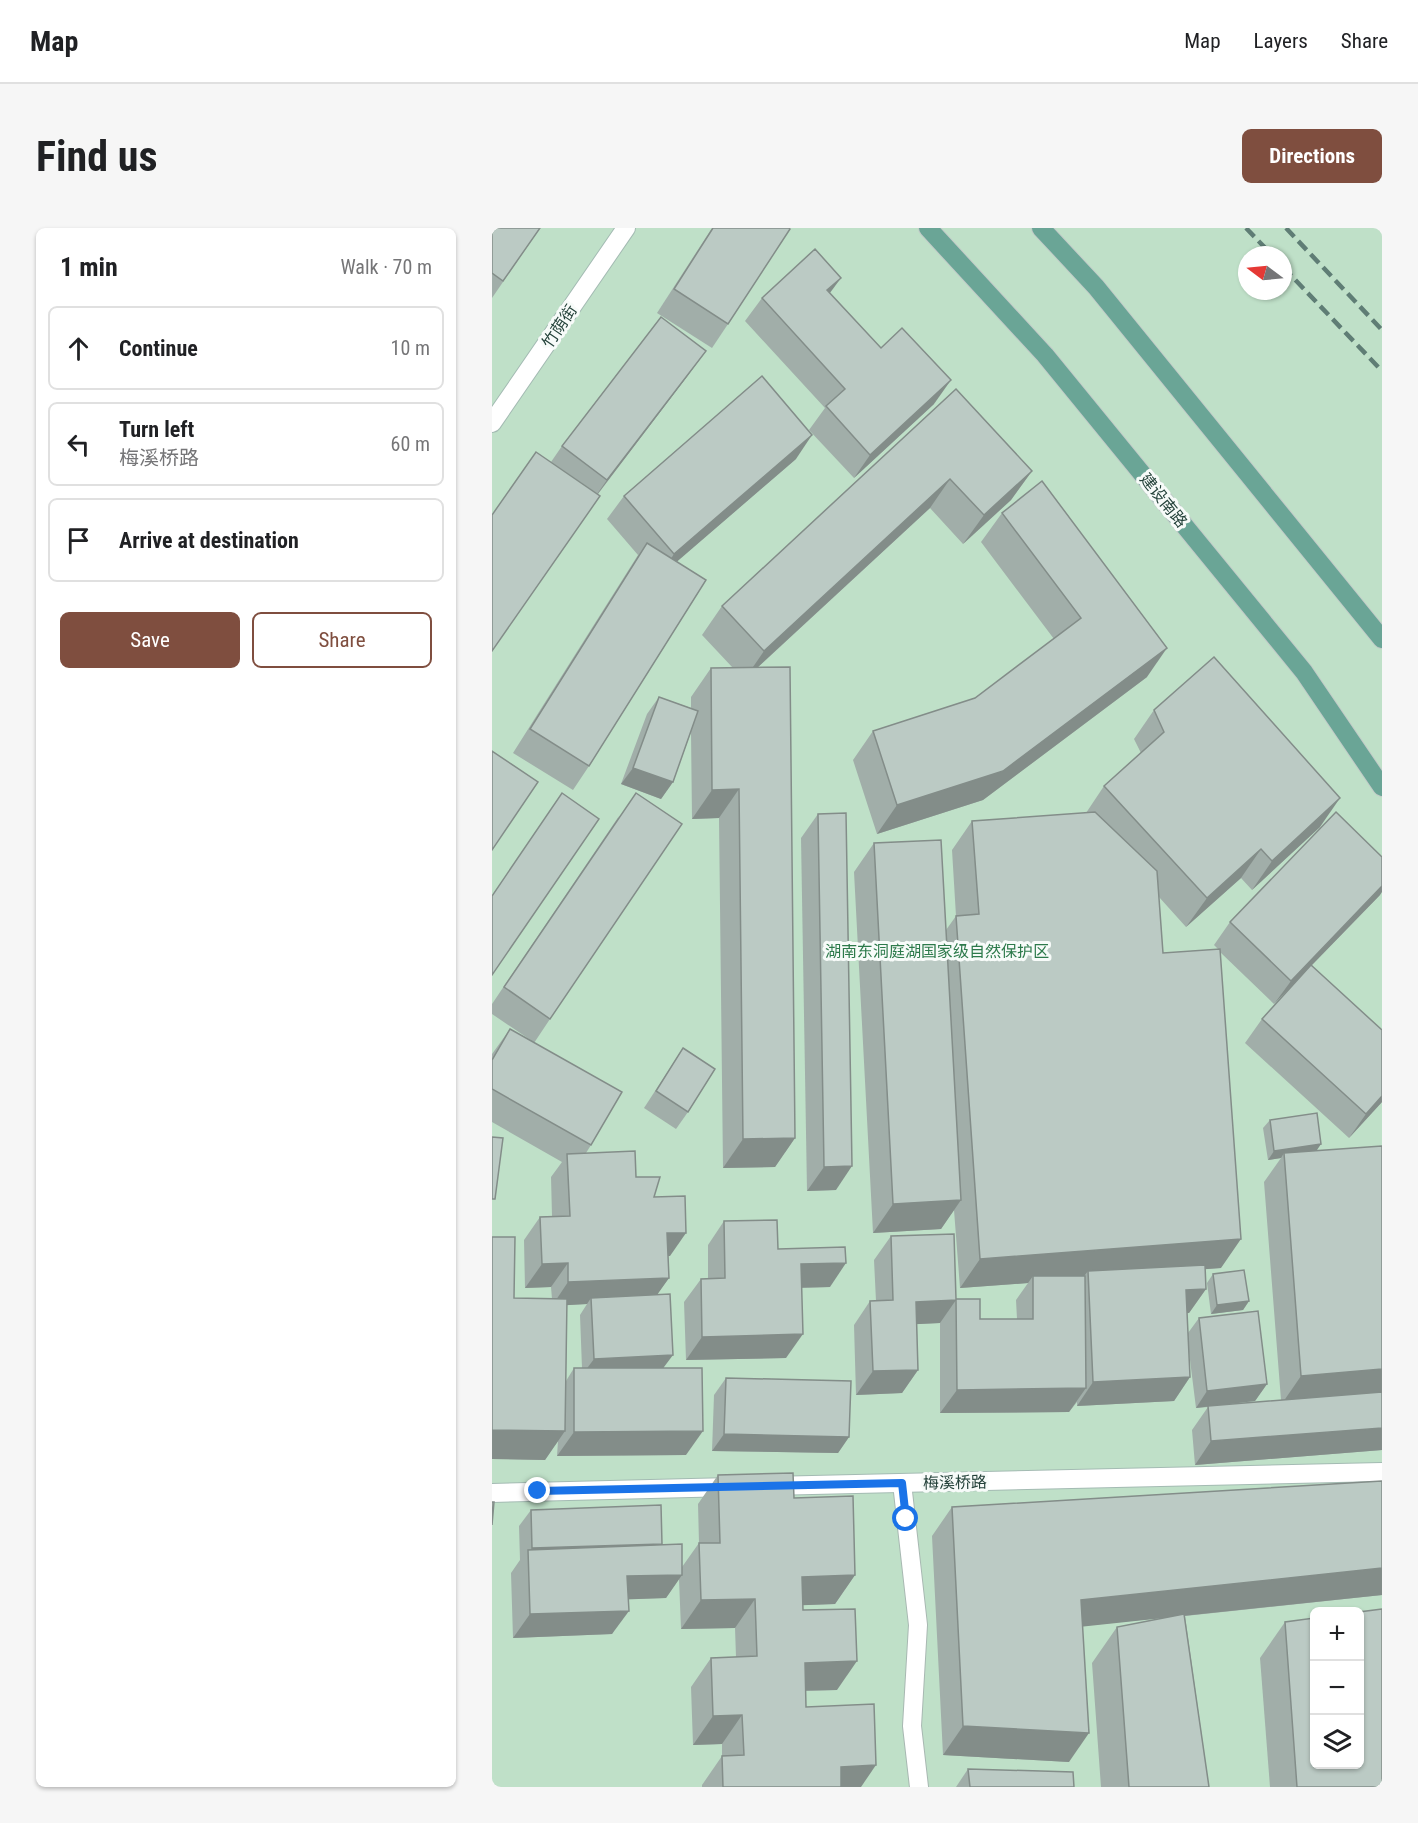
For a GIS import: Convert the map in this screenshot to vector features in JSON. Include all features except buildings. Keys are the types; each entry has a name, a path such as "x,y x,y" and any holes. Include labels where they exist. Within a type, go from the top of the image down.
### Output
{"main road":[{"name":"竹荫街","path":"492,423 626,228"},
{"name":"建设南路","path":"928,228 1045,355 1296,663 1382,787"},
{"path":"1041,228 1096,287 1382,639"},
{"name":"梅溪桥路","path":"492,1492 1382,1472"},
{"path":"902,1483 918,1625 912,1725 919,1787"}],"green space":[{"name":"湖南东洞庭湖国家级自然保护区","path":"492,228 1382,228 1382,1787 492,1787"}],"railway":[{"path":"1246,228 1263,246"},
{"path":"1286,228 1382,330"},
{"path":"1292,276 1382,371"}],"route":[{"path":"538,1491 902,1483 906,1519"}]}
